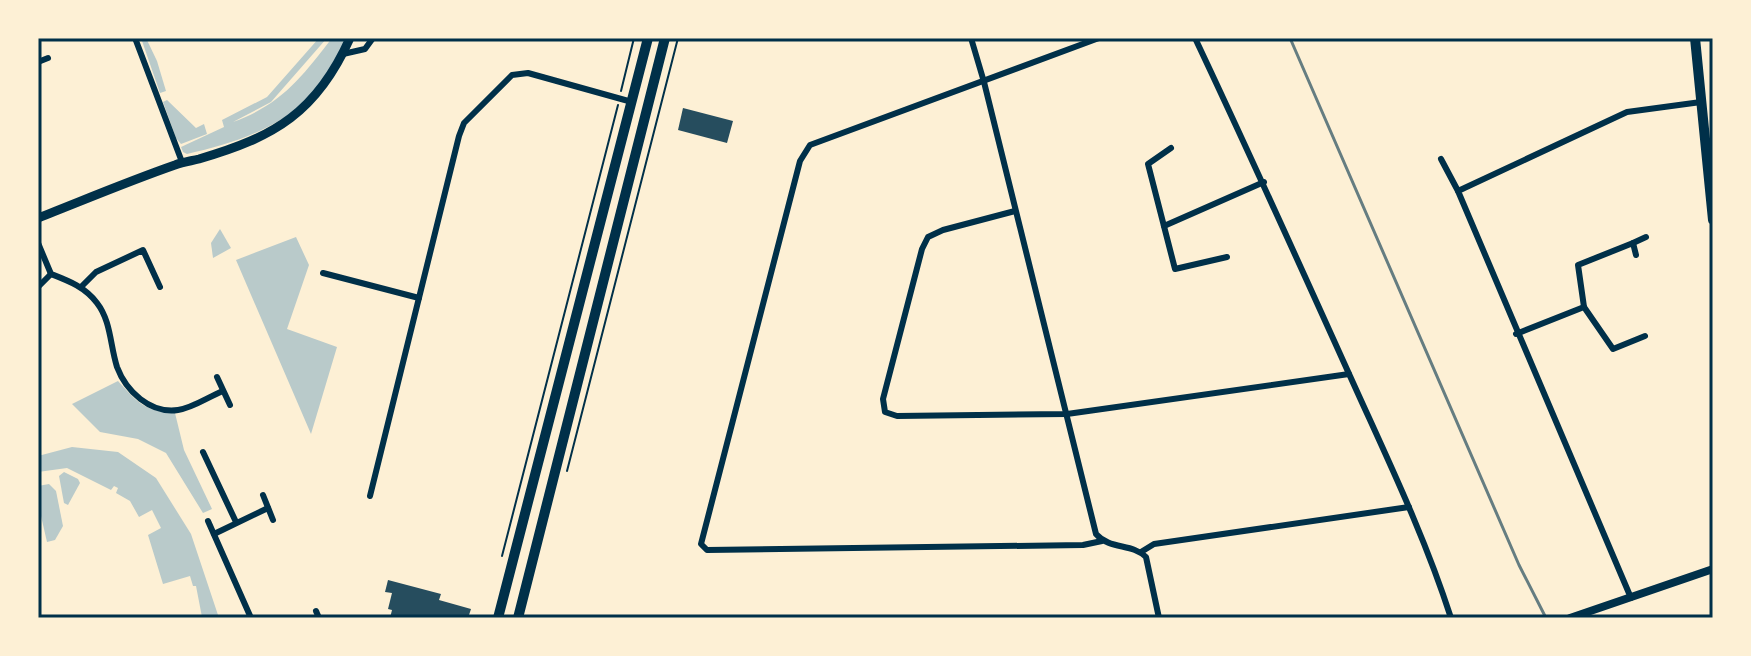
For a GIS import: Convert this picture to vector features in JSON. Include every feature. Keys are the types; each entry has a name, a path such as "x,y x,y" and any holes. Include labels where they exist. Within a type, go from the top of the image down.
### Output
{"main road":[{"path":"38,218 182,162 230,149 284,125 322,89 350,38"},
{"path":"498,618 648,38"},
{"path":"518,618 665,38"},
{"path":"1695,38 1713,220"}],"street":[{"path":"135,38 182,162"},
{"path":"343,54 365,49 373,38"},
{"path":"971,38 1093,523 1102,541"},
{"path":"1099,38 810,145 800,161 701,544 707,550 1083,545 1102,541 1141,552 1149,562 1159,618"},
{"path":"1195,38 1264,182 1409,507 1437,573 1451,618"},
{"path":"38,62 48,58"},
{"path":"370,496 464,123 512,75 528,73 632,102"},
{"path":"1458,191 1627,112 1701,102"},
{"path":"1171,148 1148,164 1175,269 1227,257"},
{"path":"1441,159 1458,191 1516,334 1631,598"},
{"path":"1164,226 1264,182"},
{"path":"1015,211 943,230 928,237 922,249 883,399 885,412 897,416 1067,414 1349,374"},
{"path":"1613,349 1584,307 1578,265 1646,237"},
{"path":"38,243 51,274 81,287 98,303 107,321 117,367 141,400 153,408 178,410 223,391"},
{"path":"1633,243 1636,255"},
{"path":"81,287 96,272 143,250 160,287"},
{"path":"323,273 419,298"},
{"path":"38,287 51,274"},
{"path":"1516,334 1584,307"},
{"path":"1602,353 1645,336"},
{"path":"217,377 230,405"},
{"path":"203,452 236,522"},
{"path":"263,495 273,520"},
{"path":"1141,552 1154,544 1409,507"},
{"path":"214,534 268,508"},
{"path":"208,521 251,618"},
{"path":"1570,618 1713,569"}],"path":[{"path":"501,560 634,38"},
{"path":"564,483 678,38"}],"shaded area":[{"path":"141,38 146,38 157,61 166,91 160,93"},
{"path":"319,38 327,38 271,102 233,122 265,107 278,98 332,38 345,38 334,64 303,103 283,118 238,140 187,154 183,152 181,147 224,127 222,120 267,97"},
{"path":"167,100 196,128 204,124 207,134 181,144 163,102"},
{"path":"220,229 231,248 213,258 211,243"},
{"path":"296,237 309,265 287,329 337,347 311,434 236,260"},
{"path":"118,381 142,404 175,413 184,450 212,509 203,513 166,453 138,439 100,432 72,404"},
{"path":"72,447 118,452 156,478 191,534 219,618 202,617 196,586 193,586 190,576 163,584 148,535 161,528 152,510 139,517 130,501 116,493 118,488 114,486 111,490 67,468 38,472 38,456"},
{"path":"64,472 80,483 68,505 64,503 59,476"},
{"path":"49,484 56,491 63,526 55,540 47,542 38,503 38,486"}],"building":[{"path":"683,108 733,121 727,143 678,130"},
{"path":"388,580 441,594 439,600 471,609 468,618 390,618 392,610 388,609 392,593 385,592"}],"railway":[{"path":"1290,38 1519,565 1546,618"}]}
